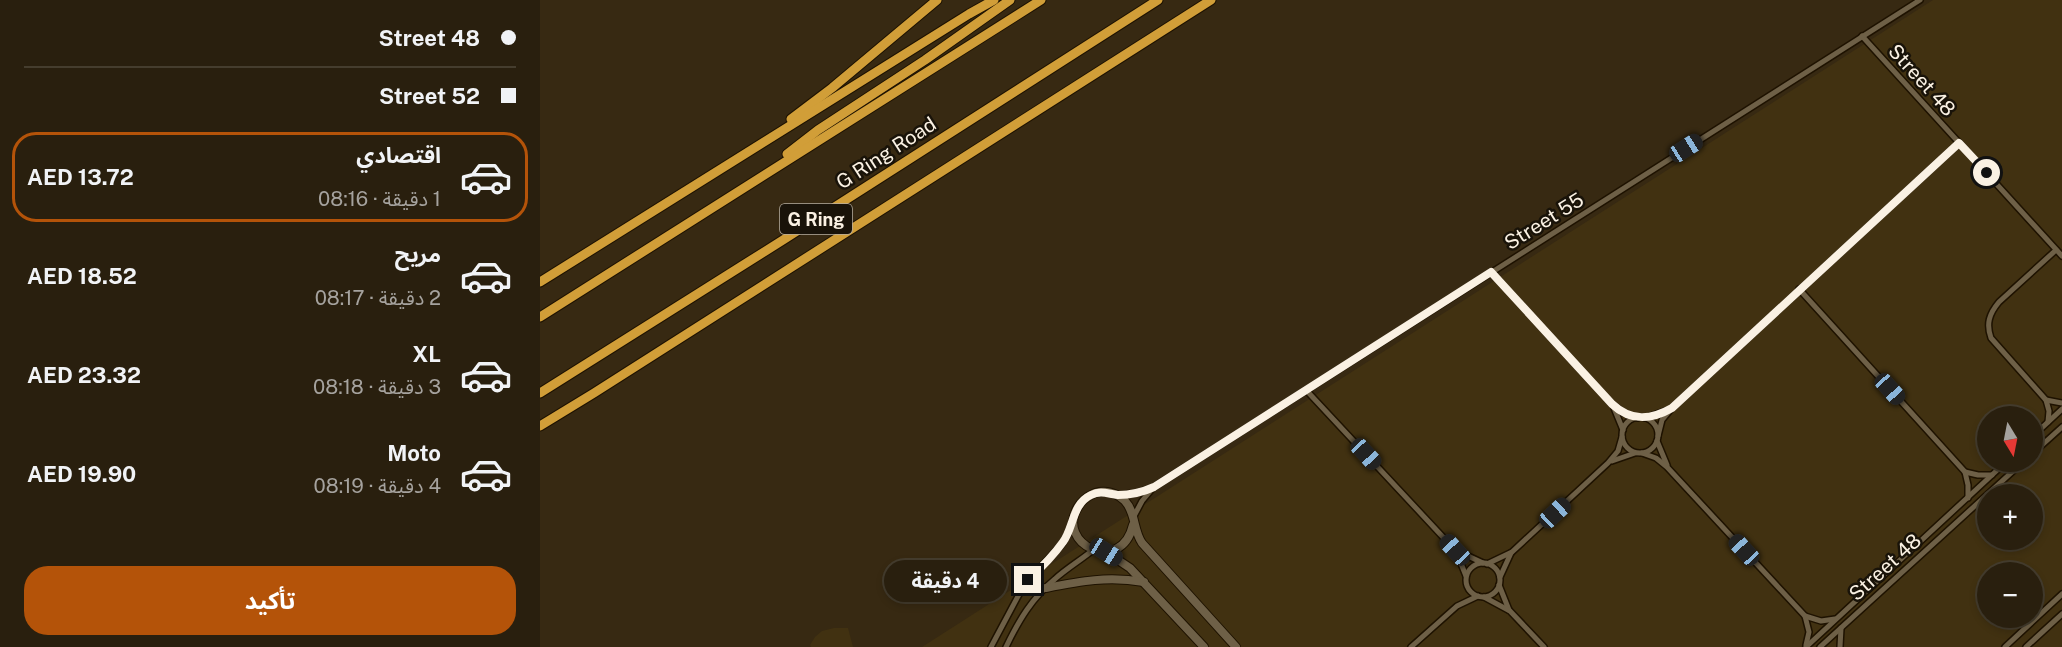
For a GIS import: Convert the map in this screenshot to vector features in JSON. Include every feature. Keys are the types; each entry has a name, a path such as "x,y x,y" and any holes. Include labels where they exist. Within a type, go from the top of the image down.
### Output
{"highway":[{"path":"748,152 832,88 937,0"},
{"path":"540,282 994,0"},
{"path":"748,186 818,130 925,60 1010,0"},
{"path":"540,317 1041,0"},
{"name":"G Ring Road","path":"540,393 1158,0"},
{"path":"540,426 1211,0"},
{"path":"540,399 623,340"},
{"path":"540,433 594,393"}],"street":[{"name":"Street 55","path":"1116,495 1136,493 1154,487 1920,0"},
{"name":"Street 48","path":"1862,36 2062,256"},
{"path":"1608,463 1654,446 1662,420 1672,408 1959,143"},
{"path":"2048,422 2049,411 2046,400 1991,338 1988,329 1992,310 2056,250"},
{"path":"1491,272 1612,404 1624,413 1654,424 1667,467"},
{"path":"1799,290 1965,472 1968,498"},
{"path":"1306,390 1455,550 1466,577 1468,589 1510,611 1544,647"},
{"path":"2046,400 2062,404"},
{"path":"1612,404 1626,447 1656,458 1667,467 1805,616 1809,632 1806,647"},
{"path":"1466,577 1471,569 1512,552 1608,463 1618,451 1622,434 1629,422 1672,408"},
{"path":"2043,427 2062,409"},
{"path":"2043,444 2062,427"},
{"path":"1965,472 1978,476 1992,475"},
{"name":"Street 48","path":"1806,647 1995,472"},
{"name":"Street 48","path":"1820,647 2012,472"},
{"name":"Street 55","path":"1133,521 1142,501 1154,487"},
{"path":"991,647 1024,585 1063,543 1076,511 1087,497 1104,492 1124,500 1130,508 1142,543 1236,647"},
{"path":"1106,552 1121,546 1131,533 1133,521"},
{"path":"1073,523 1081,542 1093,550 1106,552 1130,568 1204,647"},
{"path":"1006,647 1020,617 1053,580 1093,550"},
{"path":"1455,550 1496,570 1510,611"},
{"path":"1411,647 1457,606 1493,593 1512,552"},
{"path":"1046,588 1087,579 1119,578 1144,582"},
{"path":"2005,647 2062,594"},
{"path":"2026,647 2062,614"},
{"path":"1805,616 1821,621 1837,618"},
{"path":"1840,647 1841,627"}],"shaded area":[{"path":"1933,0 2062,0 2062,647 922,647"},
{"path":"848,628 853,647 811,647 815,637 822,631"}],"route":[{"path":"1028,580 1063,543 1078,506 1087,497 1104,492 1116,495 1131,494 1154,487 1491,272 1612,404 1624,413 1644,418 1672,408 1959,143 1987,173"}]}
